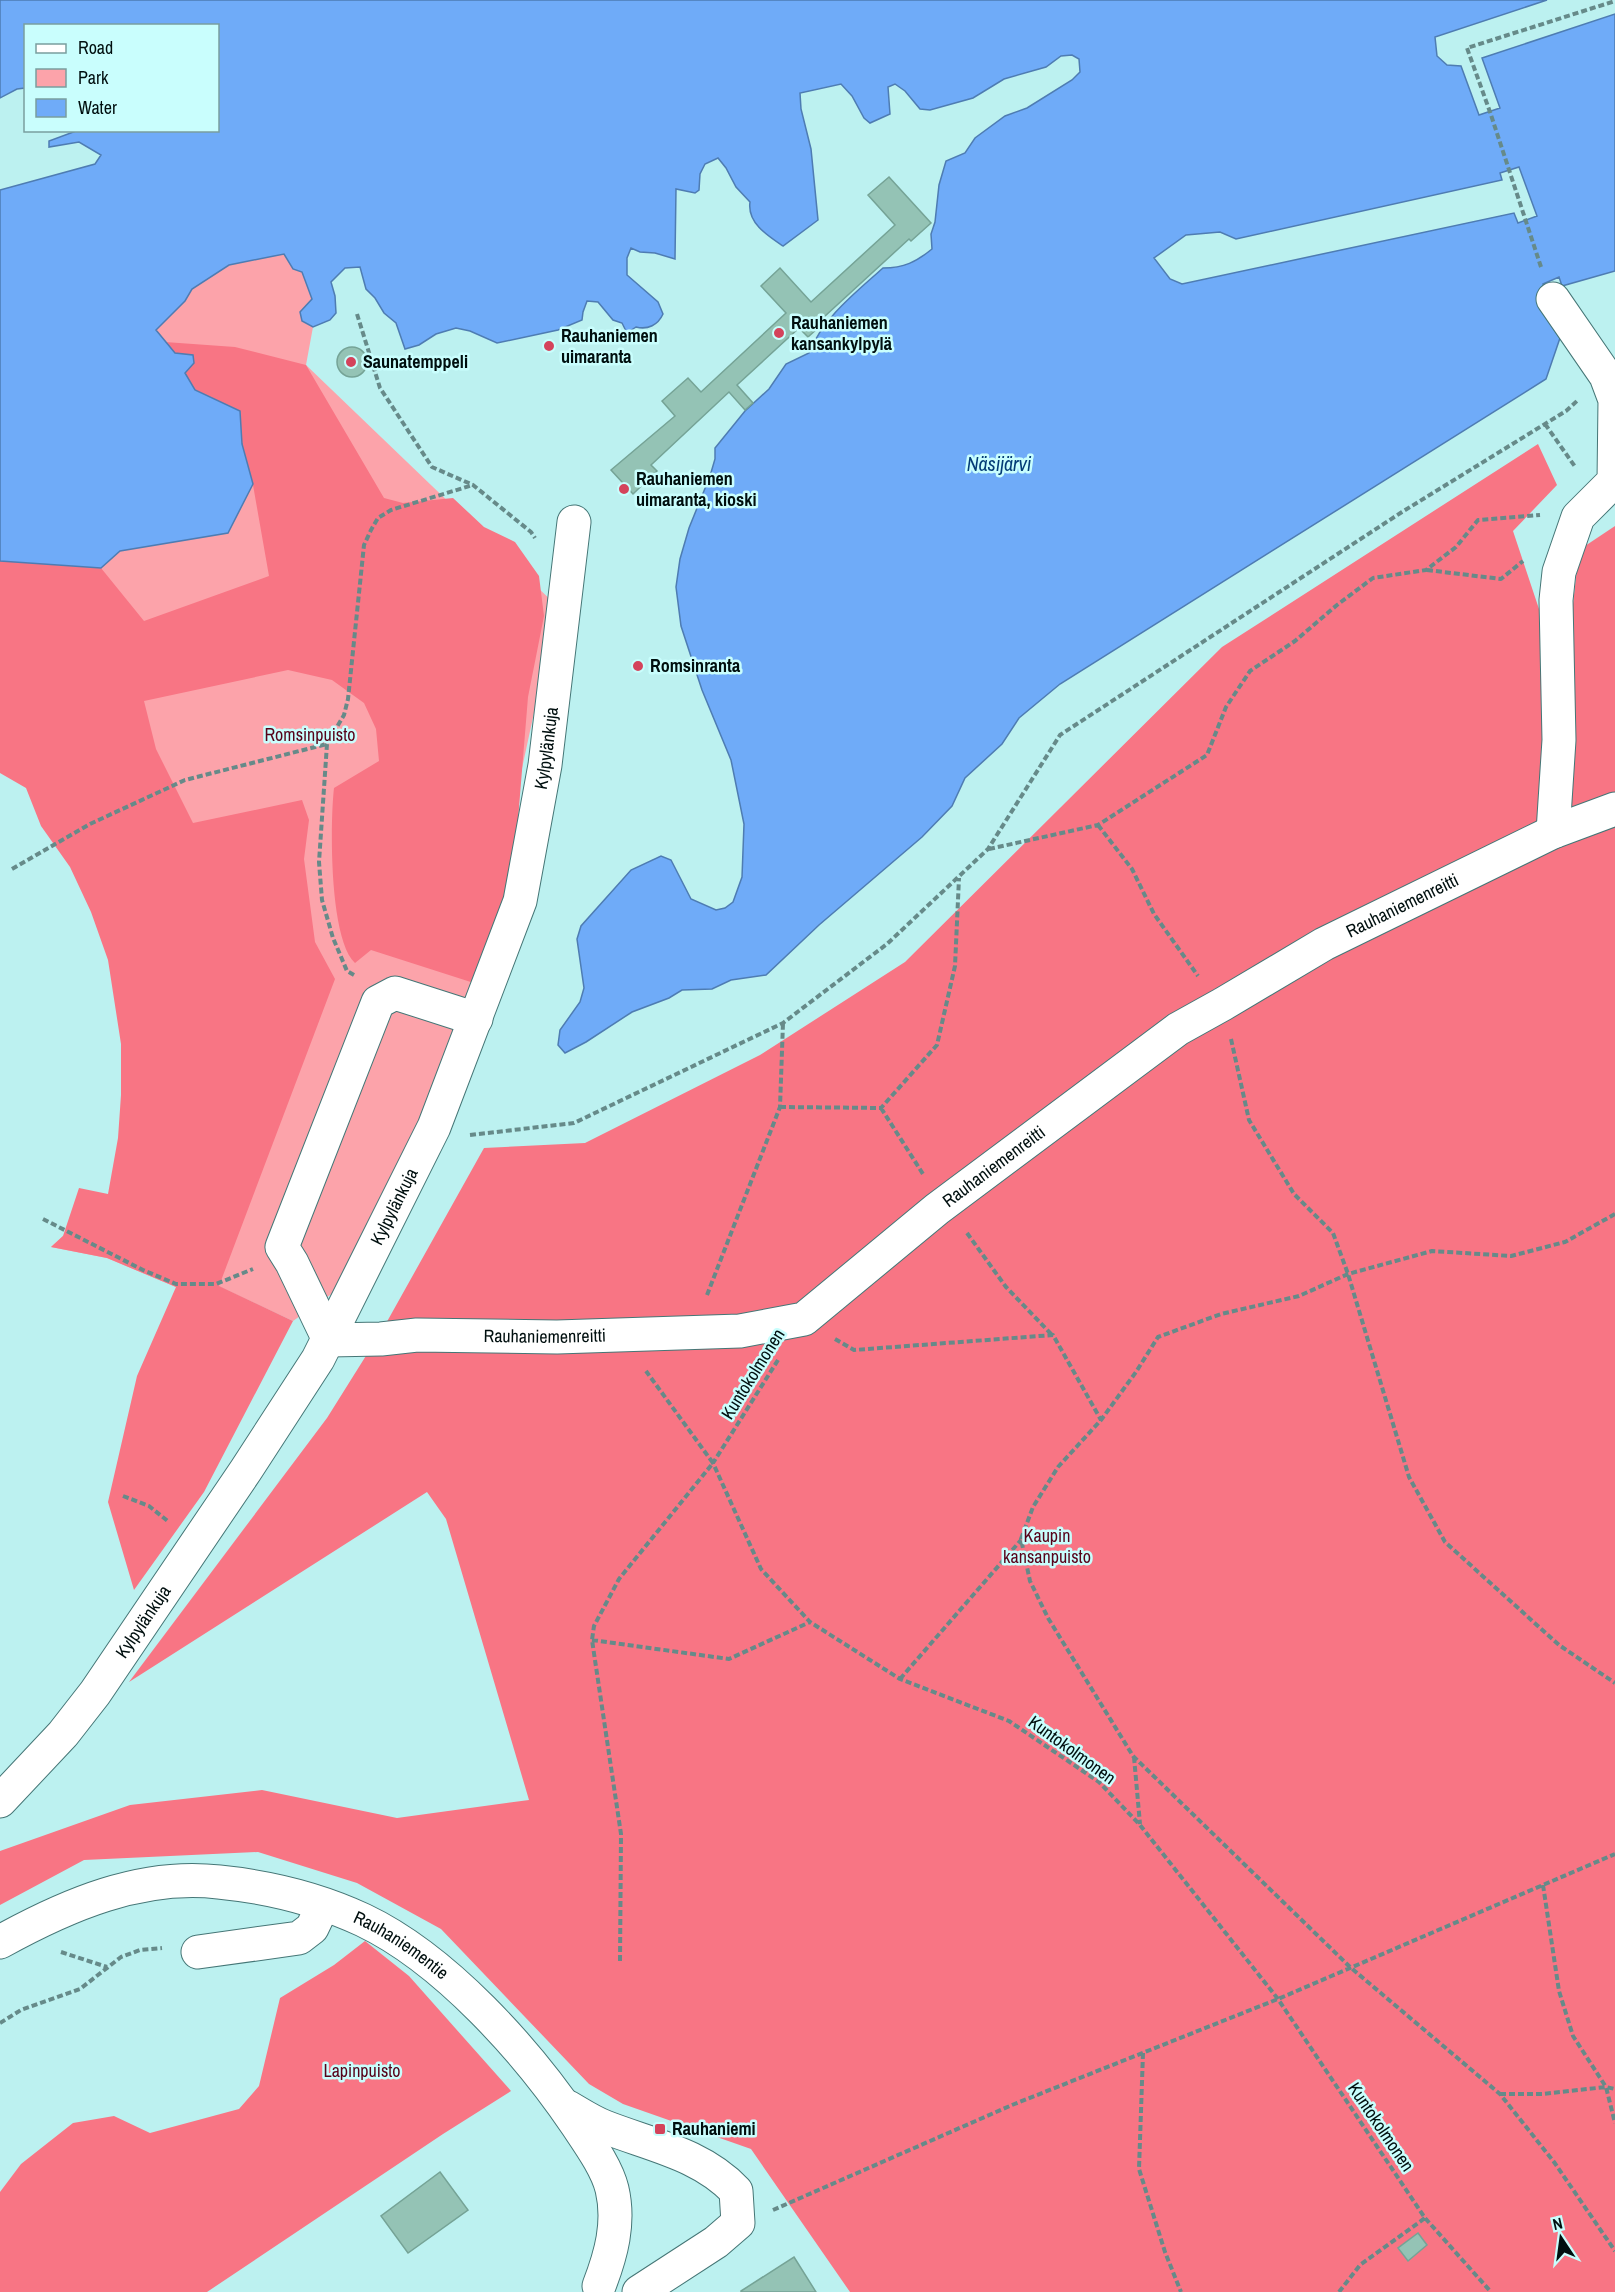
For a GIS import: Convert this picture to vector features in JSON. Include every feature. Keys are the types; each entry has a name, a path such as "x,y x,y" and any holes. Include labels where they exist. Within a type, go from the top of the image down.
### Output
{"street":[{"path":"1548,285 1606,376 1615,400 1614,481 1587,507 1559,572 1556,600 1559,740 1553,832"},
{"name":"Kylpylänkuja","path":"0,1801 63,1734 95,1693 196,1545 329,1340 434,1127 520,901 545,765 574,522"},
{"name":"Rauhaniemenreitti","path":"329,1340 381,1339 417,1335 557,1337 740,1331 804,1319 937,1209 1178,1029 1223,1005 1324,944 1553,832 1615,809"},
{"path":"329,1340 282,1247 378,1002 395,993 476,1019"},
{"name":"Rauhaniementie","path":"0,1942 45,1918 115,1891 165,1882 217,1881 280,1890 363,1920 404,1943 454,1983 507,2037 564,2105 592,2147 612,2188 616,2223 610,2258 597,2290"},
{"path":"198,1952 298,1938 312,1928 323,1905"},
{"path":"564,2105 602,2126 684,2155 710,2168 723,2177 736,2191 738,2223 716,2242 639,2292"}],"path":[{"path":"1548,285 1467,48 1615,1"},
{"path":"357,314 380,388 432,467 473,485 531,531 537,542"},
{"path":"434,1127 465,1136 574,1123 783,1023 888,944 988,849 1060,735 1402,512 1566,411 1606,376"},
{"path":"1426,570 1456,547 1478,520 1587,507 1545,424"},
{"path":"388,997 347,971 333,938 322,900 319,862 327,744 344,715 348,699 364,545 370,530 378,518 391,510 473,485"},
{"path":"988,849 1098,825 1207,755 1226,707 1250,671 1295,641 1336,605 1372,578 1426,570 1501,579 1527,558"},
{"path":"12,868 90,824 185,780 327,744"},
{"path":"1098,825 1132,869 1154,914 1186,961 1223,1005 1249,1120 1294,1194 1332,1233 1348,1274 1409,1477 1445,1542 1558,1645 1615,1683"},
{"path":"780,1107 881,1108 937,1045 955,966 959,877"},
{"path":"694,1332 780,1107 783,1023"},
{"path":"900,1678 1021,1539 1033,1507 1058,1467 1101,1419 1136,1372 1158,1337 1221,1314 1299,1296 1348,1274 1432,1251 1511,1256 1565,1242 1615,1214"},
{"path":"43,1219 143,1270 176,1284 216,1284 287,1255"},
{"path":"804,1319 854,1350 1053,1335 1101,1419"},
{"name":"Kuntokolmonen","path":"804,1319 713,1463 761,1569 810,1622 900,1678 1009,1721 1099,1782 1140,1825 1278,1999 1425,2218 1491,2292"},
{"path":"619,1334 713,1463 619,1579 594,1626 592,1640 621,1834 620,1960"},
{"path":"123,1496 149,1506 196,1545"},
{"path":"1021,1539 1030,1581 1048,1618 1134,1756 1350,1967 1500,2094 1554,2162 1615,2250"},
{"path":"592,1640 729,1659 810,1622"},
{"path":"1134,1756 1140,1825"},
{"path":"738,2223 779,2209 1012,2105 1278,1999 1615,1854"},
{"path":"1543,1885 1559,1991 1573,2036 1606,2087 1615,2123"},
{"path":"0,2023 21,2010 80,1989 121,1957 140,1950 167,1947 198,1952"},
{"path":"62,1952 107,1967"},
{"path":"1143,2053 1139,2169 1165,2252 1181,2292"},
{"path":"1500,2094 1542,2094 1606,2087 1615,2089"},
{"path":"1338,2292 1360,2265 1425,2218"}],"green space":[{"name":"Romsinpuisto","path":"284,253 293,269 302,272 312,299 302,321 313,327 306,365 557,606 521,773 516,844 503,924 425,1123 343,1295 333,1293 293,1321 218,1286 176,1287 107,1258 51,1247 229,1084 0,561 101,568 120,551 228,533 253,484 242,444 155,330 185,301 192,289 229,265"},
{"name":"Romsinpuisto","path":"165,342 235,347 306,365 384,498 403,503 453,498 484,527 515,542 539,576 544,616 528,697 516,844 503,924 477,984 371,950 355,963 346,950 340,930 333,880 334,788 379,761 376,729 364,703 332,680 288,670 144,701 156,749 193,823 302,800 309,820 304,859 315,942 335,979 219,1286 293,1321 204,1492 134,1590 108,1502 137,1376 176,1287 107,1258 51,1247 63,1236 79,1188 108,1194 118,1138 121,1044 108,960 91,912 70,867 41,826 26,788 0,773 0,561 101,568 144,621 269,576 253,485 242,444 240,411 195,390 185,373 193,363 175,353"},
{"name":"Kaupin kansanpuisto","path":"1538,444 1557,485 1513,531 1543,621 1573,604 1579,550 1615,526 1615,2292 850,2292 751,2149 623,2104 589,2084 441,1929 357,1883 258,1852 84,1860 0,1905 0,1851 130,1805 262,1790 397,1818 529,1800 446,1519 427,1492 129,1682 327,1418 384,1327 484,1148 585,1143 760,1055 905,962 1222,647"},
{"name":"Lapinpuisto","path":"365,1941 409,1976 511,2091 207,2292 0,2292 0,2192 21,2164 73,2123 114,2116 150,2133 239,2109 259,2086 280,1998 334,1965"}],"water":[{"name":"Näsijärvi","path":"0,0 1547,0 1435,37 1437,56 1447,65 1461,66 1479,115 1500,108 1482,58 1615,14 1615,271 1562,286 1559,277 1543,284 1560,338 1546,379 1060,684 1019,718 1002,744 965,778 952,806 922,837 819,925 766,975 731,980 712,989 682,990 669,998 632,1012 565,1053 558,1045 560,1030 580,1002 584,988 577,939 581,926 631,870 661,856 671,860 691,899 716,910 725,908 733,902 742,877 744,824 731,760 702,690 681,626 676,587 680,559 689,528 710,476 715,459 715,448 745,411 769,389 786,364 809,353 822,329 861,287 883,268 909,263 932,249 931,234 935,222 939,185 946,161 965,153 975,138 1005,116 1027,108 1072,80 1080,72 1079,59 1072,55 1061,56 1046,67 1004,79 973,98 930,110 920,109 905,91 895,84 888,87 890,114 870,123 864,118 852,96 841,84 800,93 801,109 811,149 818,220 783,246 755,223 750,210 750,202 736,187 718,158 705,164 700,174 699,190 695,193 676,189 675,259 631,248 627,258 627,275 658,302 663,314 652,326 636,327 627,333 622,323 613,320 598,302 587,301 582,320 558,330 497,343 470,331 456,328 436,334 419,345 405,349 396,323 384,313 366,289 360,267 345,268 331,282 336,313 330,320 313,327 302,321 300,312 312,299 302,272 293,269 284,254 229,265 192,289 185,301 156,330 175,353 193,355 194,363 185,373 195,390 240,411 242,444 253,484 228,533 120,551 101,568 0,561 0,190 95,164 101,155 79,142 49,147 49,141 73,132 219,132 219,24 24,24 24,88 17,89 0,98","holes":["1519,167 1537,216 1518,223 1514,213 1182,284 1170,279 1154,258 1186,235 1220,232 1236,239 1502,180 1500,173"]}],"building":[{"name":"Rauhaniemen kansankylpylä","path":"889,177 931,223 911,241 909,239 824,317 827,320 808,337 799,328 737,385 753,403 745,410 729,392 651,465 657,471 633,494 611,470 675,416 662,401 688,378 701,392 786,313 761,286 780,268 811,302 895,225 868,195"},
{"name":"Saunatemppeli","path":"352,347 358,348 366,356 366,368 358,376 352,377 346,376 338,368 337,362 338,356 346,348"},
{"path":"440,2172 468,2210 408,2253 381,2216"},
{"path":"1418,2233 1427,2245 1408,2261 1398,2248"},
{"path":"794,2257 816,2292 741,2292 741,2291"}],"place":[{"name":"Rauhaniemen kansankylpylä","path":"779,333"},
{"name":"Rauhaniemen uimaranta","path":"549,346"},
{"name":"Saunatemppeli","path":"351,362"},
{"name":"Rauhaniemen uimaranta, kioski","path":"624,489"},
{"name":"Romsinranta","path":"638,666"},
{"name":"Rauhaniemi","path":"660,2129"}]}
